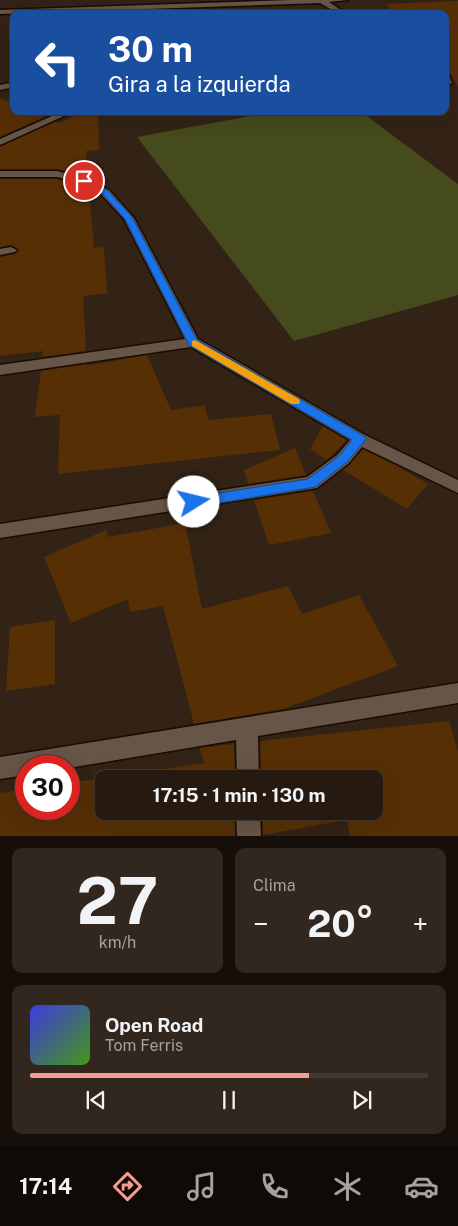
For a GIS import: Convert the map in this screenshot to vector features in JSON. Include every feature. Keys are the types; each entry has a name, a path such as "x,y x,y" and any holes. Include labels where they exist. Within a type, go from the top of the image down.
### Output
{"street":[{"path":"98,10 203,4 344,0"},
{"path":"322,1 337,10"},
{"path":"203,4 214,10"},
{"path":"0,142 62,115"},
{"path":"0,174 57,174 84,181 106,192 129,218 193,342 360,439 458,487"},
{"path":"0,370 193,342"},
{"path":"0,531 311,483 343,459 360,439"},
{"path":"0,768 458,693"},
{"path":"247,728 248,770"},
{"path":"248,820 249,836"}],"green space":[{"path":"256,115 365,115 458,184 458,295 294,341 137,137"}],"building":[{"path":"458,1 458,87 449,73 449,10 391,10 386,4"},
{"path":"0,98 10,102 10,115 40,115 44,117 0,137"},
{"path":"78,115 98,115 99,150 86,151 88,177 57,169 0,169 0,147 55,122 58,123"},
{"path":"0,179 57,179 89,190 94,248 104,247 107,293 83,296 86,351 42,357 43,351 0,356 0,257 15,254 19,250 11,245 0,247"},
{"path":"147,355 171,410 205,405 208,420 271,414 280,450 58,474 60,415 35,417 41,371 86,364 87,366"},
{"path":"323,426 347,440 327,460 310,449"},
{"path":"295,448 306,475 248,484 244,470"},
{"path":"363,449 428,484 407,509 343,470"},
{"path":"313,491 331,533 269,545 254,500"},
{"path":"185,523 202,609 288,586 302,614 359,595 398,666 283,709 194,724 163,606 130,612 128,599 71,623 44,557 106,530 108,537"},
{"path":"55,620 55,684 6,691 10,627"},
{"path":"449,721 458,752 458,836 350,836 347,820 383,820 383,770 261,770 260,741"},
{"path":"234,744 235,770 157,770 204,763 200,748"},
{"path":"95,779 95,820 234,820 235,836 0,836 0,793 15,791 15,820 80,820 80,781"},
{"path":"262,820 347,820 263,835"}],"slow traffic":[{"path":"195,343 295,401"}],"route":[{"path":"84,181 106,192 129,218 193,342 360,439 343,459 311,483 194,502"}]}
